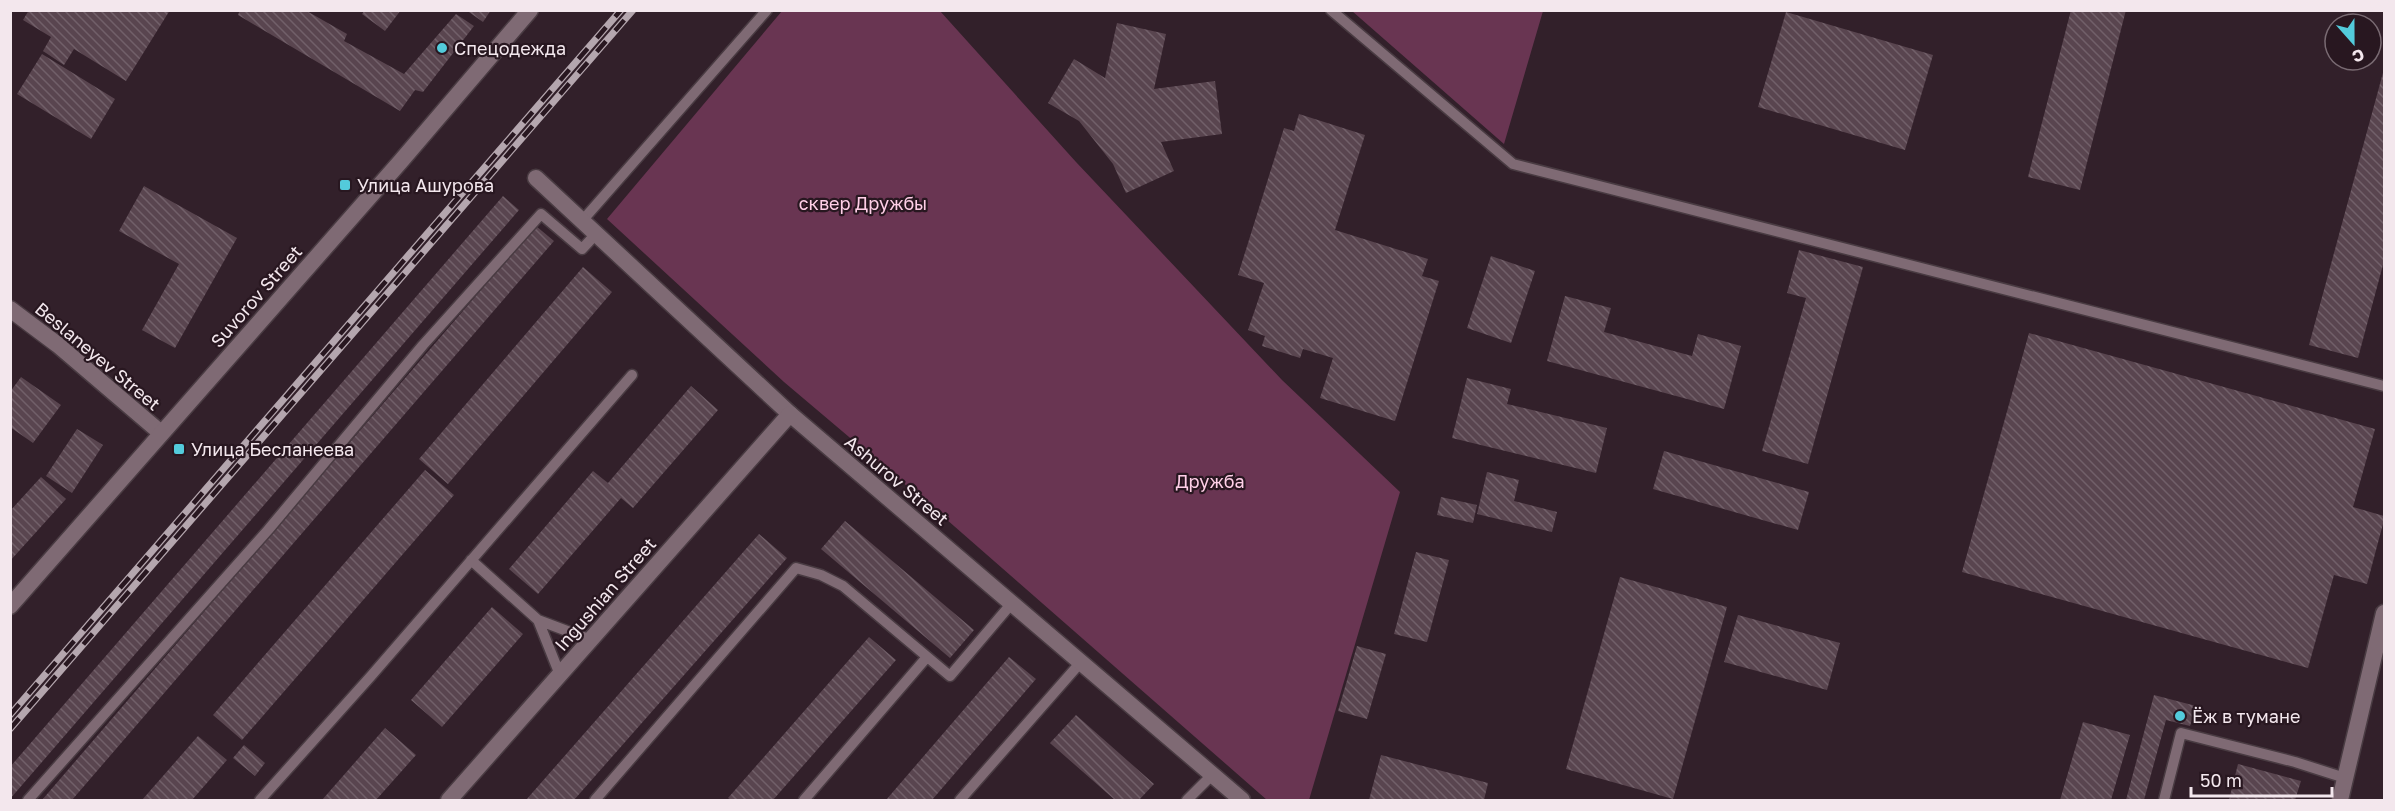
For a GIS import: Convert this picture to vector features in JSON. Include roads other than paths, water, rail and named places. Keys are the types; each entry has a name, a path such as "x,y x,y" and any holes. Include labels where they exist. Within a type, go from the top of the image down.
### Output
{"street":[{"name":"Suvorov Street","path":"10,606 401,161 530,10"},
{"name":"Ashurov Street","path":"536,178 790,414 1242,801"},
{"name":"Beslaneyev Street","path":"10,309 58,345 161,433"},
{"name":"Ingushian Street","path":"449,801 790,414"},
{"path":"2340,801 2385,613"}],"lane":[{"path":"582,221 767,10"},
{"path":"1331,10 1513,164 2385,386"},
{"path":"28,801 268,530 423,345 541,214 582,249 596,234"},
{"path":"260,801 372,676 632,375"},
{"path":"471,560 538,620 591,640"},
{"path":"594,801 796,568 821,575 843,586 950,676 1012,603"},
{"path":"538,620 560,675"},
{"path":"804,801 927,657"},
{"path":"960,801 1081,662"},
{"path":"2164,801 2181,733 2345,778"},
{"path":"1188,801 1213,774"}],"railway":[{"path":"10,715 621,10"},
{"path":"10,729 633,10"}],"place":[{"name":"Спецодежда","path":"442,48"},
{"name":"Улица Ашурова","path":"345,185"},
{"name":"Улица Бесланеева","path":"179,449"},
{"name":"Ёж в тумане","path":"2180,716"}],"park label":[{"name":"сквер Дружбы","path":"863,203"},
{"name":"Дружба","path":"1210,481"}]}
